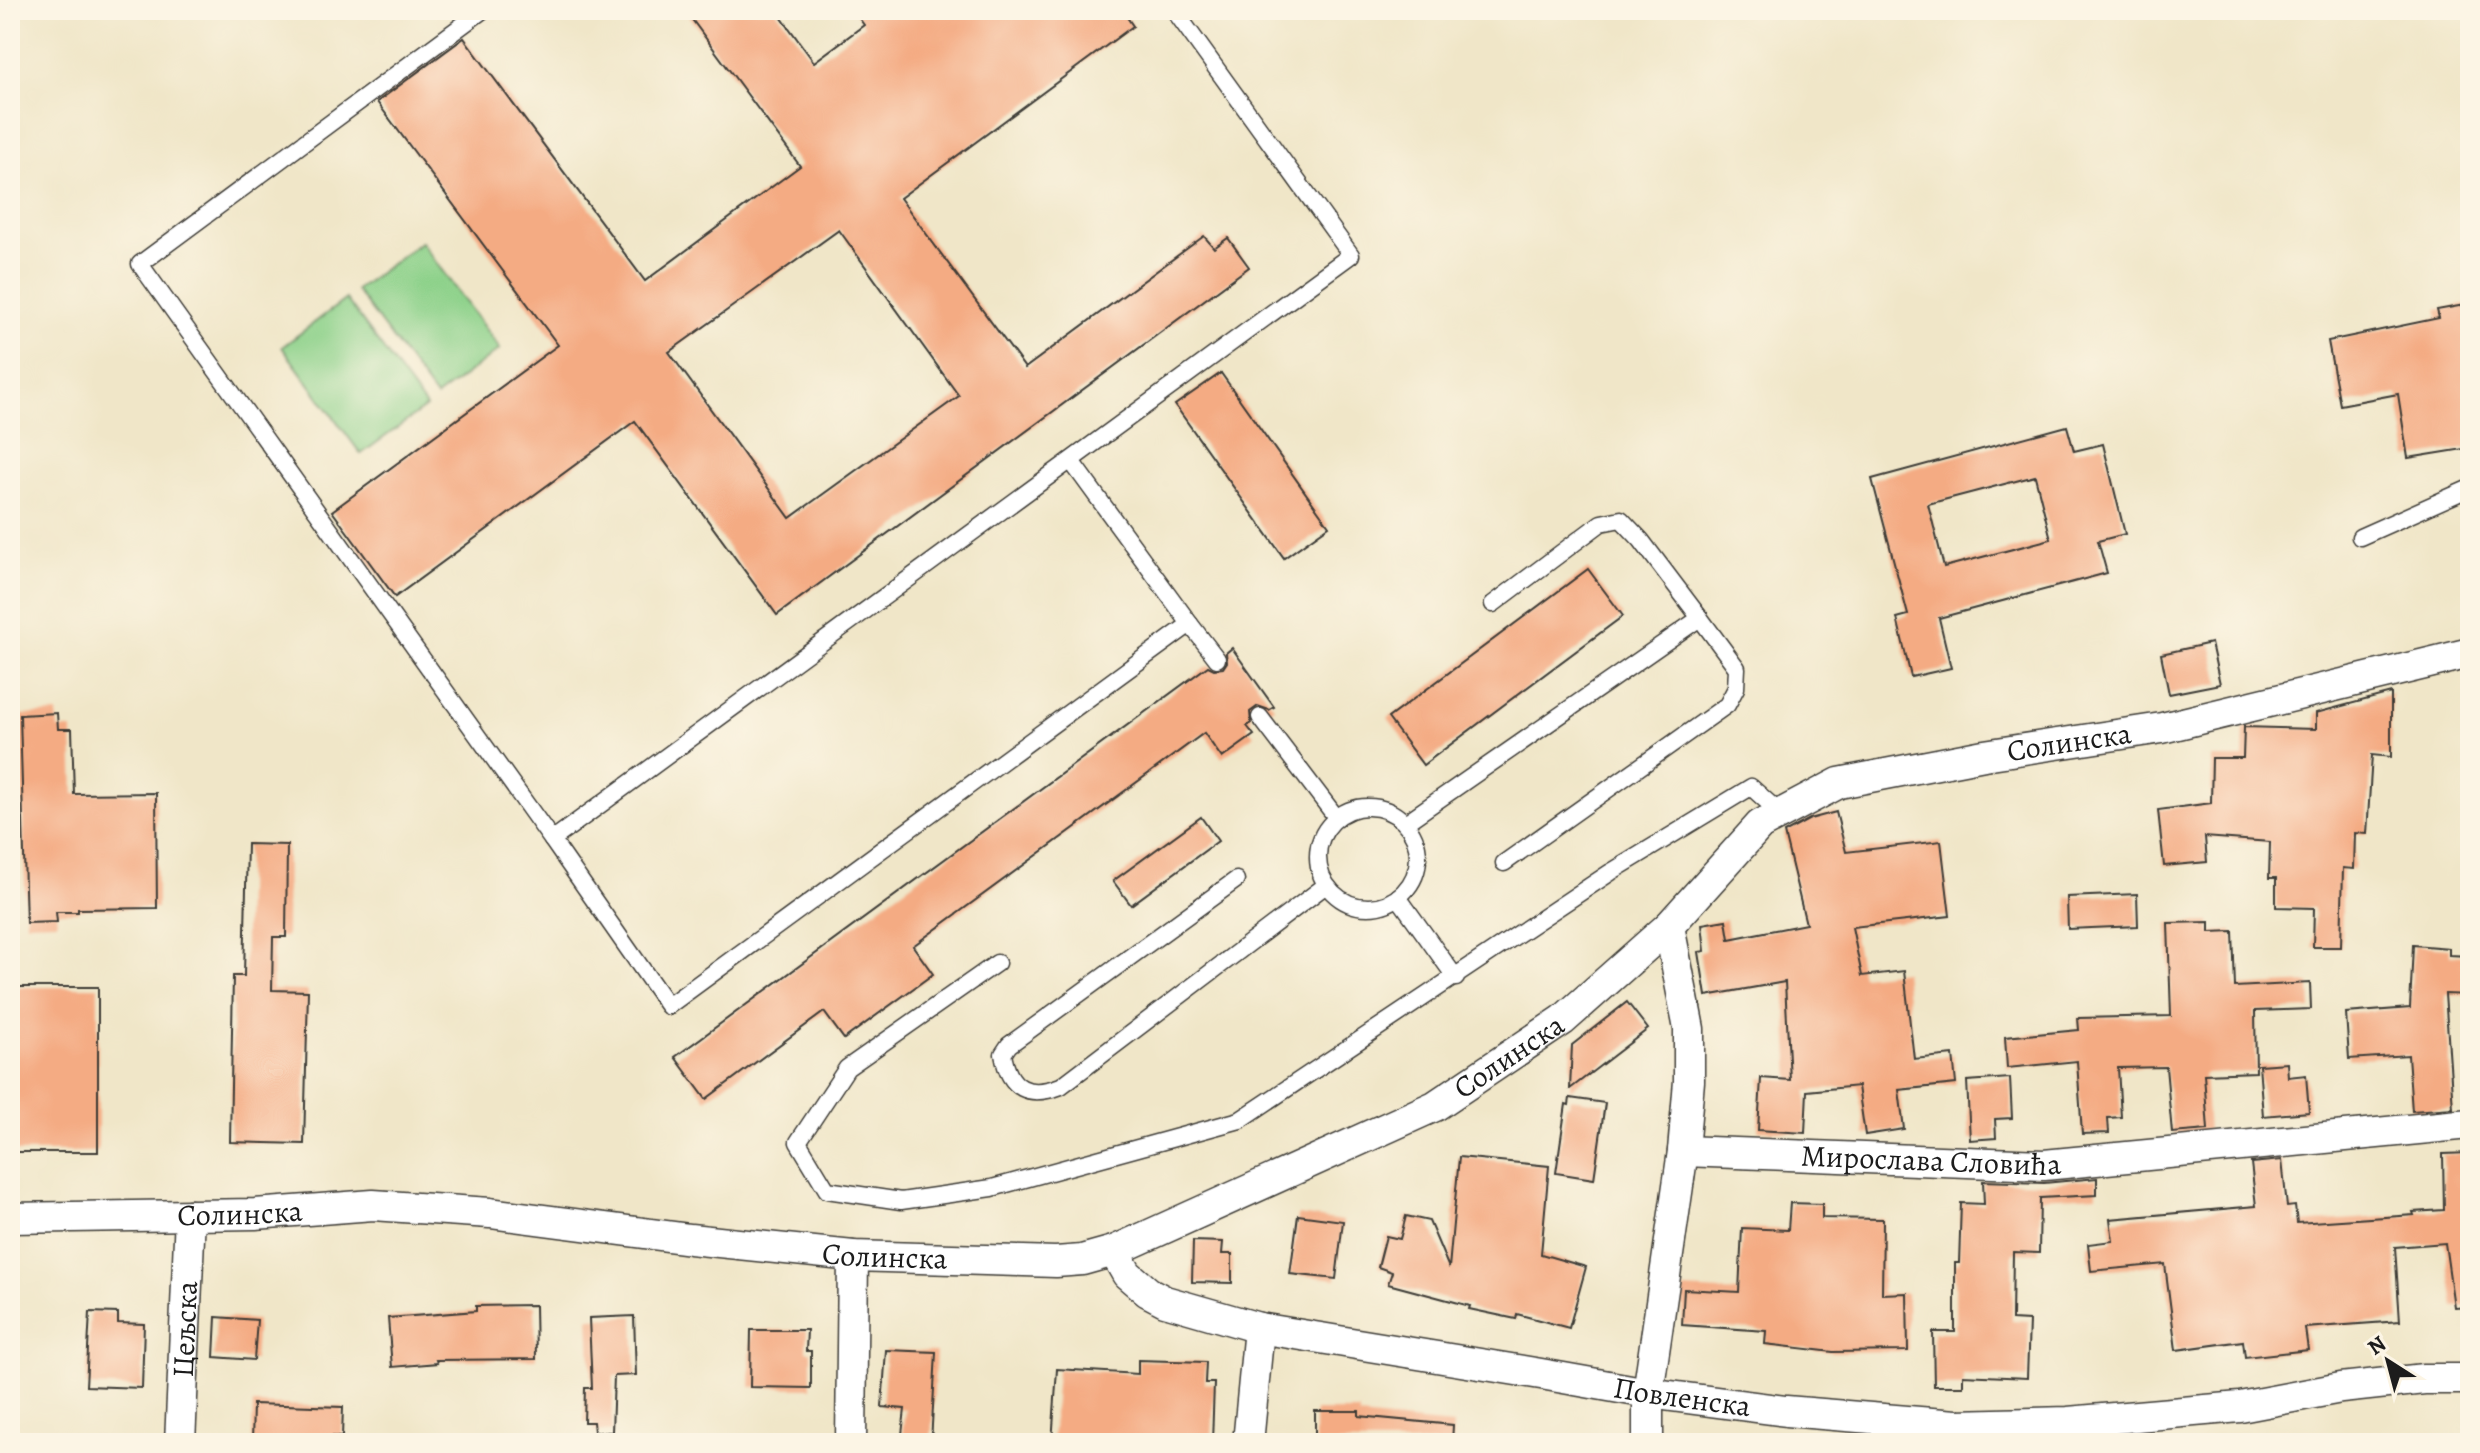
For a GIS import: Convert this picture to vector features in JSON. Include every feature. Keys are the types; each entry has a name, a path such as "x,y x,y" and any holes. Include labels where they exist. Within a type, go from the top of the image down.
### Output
{"street":[{"name":"Солинска","path":"10,1218 255,1214 373,1205 490,1213 853,1256 1056,1262 1082,1260 1114,1251 1435,1106 1563,1020 1669,926 1760,825 1839,783 1984,755 2162,728 2470,653"},
{"path":"1648,1443 1648,1393 1683,1151 1689,1081 1689,1029 1669,926"},
{"name":"Мирослава Словића","path":"1683,1151 2044,1165 2470,1124"},
{"name":"Цељска","path":"180,1443 190,1215"},
{"name":"Повленска","path":"1114,1251 1127,1274 1148,1292 1165,1301 1259,1328 1648,1393 1956,1434 2240,1407 2341,1388 2424,1379 2470,1379"},
{"path":"851,1443 853,1256"},
{"path":"1248,1443 1259,1328"}],"lane":[{"path":"483,10 140,264 668,1006 1190,624"},
{"path":"552,840 1351,255 1174,10"},
{"path":"1071,461 1217,659"},
{"path":"2360,537 2470,488"},
{"path":"1493,604 1601,523 1621,519 1641,540 1737,668 1736,688 1727,705 1504,863"},
{"path":"1405,823 1700,618"},
{"path":"1260,717 1336,817"},
{"path":"997,963 847,1068 798,1142 827,1190 901,1201 992,1188 1240,1120 1611,872 1751,787 1781,814"},
{"path":"1364,806 1379,807 1405,823 1418,852 1417,869 1398,897 1383,905 1366,907 1349,904 1336,896 1319,872 1317,857 1319,842 1336,817 1364,806"},
{"path":"1236,880 1009,1045 1003,1054 1006,1069 1014,1081 1029,1092 1046,1092 1061,1086 1326,885"},
{"path":"1398,897 1456,978"}],"green space":[{"path":"421,242 500,349 436,397 356,290"},
{"path":"346,299 426,407 361,454 282,347"}],"building":[{"path":"685,10 776,10 814,62 864,25 853,10 1122,10 1133,26 900,198 1025,368 1204,236 1214,248 1228,238 1249,267 777,615 635,421 395,597 332,511 558,345 377,102 464,38 645,281 800,166","holes":["839,230 959,396 790,518 669,352"]},
{"path":"2470,304 2470,448 2408,458 2398,394 2340,405 2328,341 2439,318 2437,310"},
{"path":"1221,373 1329,526 1284,558 1175,405"},
{"path":"2067,426 2074,451 2103,444 2125,534 2098,541 2107,573 1939,618 1951,668 1911,677 1897,618 1908,615 1872,479","holes":["2035,476 2051,539 1944,567 1928,504"]},
{"path":"1588,569 1623,616 1423,765 1388,718"},
{"path":"2211,643 2220,684 2169,694 2161,654"},
{"path":"1232,648 1274,707 1269,710 1258,706 1250,712 1251,723 1247,726 1254,735 1222,758 1204,733 913,946 933,974 844,1039 824,1012 706,1099 675,1057 1208,666 1223,668 1227,662 1226,653"},
{"path":"2391,693 2391,757 2372,755 2367,834 2355,833 2354,869 2343,868 2341,947 2313,947 2314,908 2276,907 2276,878 2269,878 2270,842 2205,837 2207,862 2164,866 2158,810 2211,803 2212,758 2243,758 2244,727 2316,729 2316,713"},
{"path":"57,713 58,729 72,729 74,794 156,793 157,908 78,909 78,912 56,912 57,922 26,923 20,715"},
{"path":"1836,812 1846,852 1941,841 1950,916 1852,927 1862,976 1904,971 1914,1059 1953,1055 1956,1084 1899,1090 1904,1129 1865,1135 1858,1086 1807,1091 1805,1133 1758,1130 1761,1078 1790,1080 1785,982 1706,996 1699,952 1705,951 1702,924 1726,920 1729,939 1806,924 1784,833 1810,819"},
{"path":"1201,817 1218,841 1131,905 1113,881"},
{"path":"247,844 287,845 286,937 273,937 272,990 308,991 304,1144 230,1142 233,976 244,976"},
{"path":"2137,894 2138,926 2068,929 2067,897"},
{"path":"2210,922 2210,932 2233,931 2235,987 2310,983 2311,1009 2255,1011 2256,1072 2204,1074 2208,1130 2172,1133 2166,1067 2118,1068 2121,1117 2108,1118 2109,1133 2082,1134 2077,1061 2007,1068 2005,1037 2079,1030 2078,1018 2171,1016 2168,923"},
{"path":"2413,945 2449,948 2449,955 2470,956 2470,995 2445,994 2453,1108 2412,1111 2408,1055 2349,1059 2346,1013 2410,1008"},
{"path":"10,987 98,987 98,1152 10,1152"},
{"path":"1627,1002 1648,1029 1570,1089 1572,1045"},
{"path":"2287,1063 2288,1077 2306,1075 2309,1112 2263,1116 2259,1065"},
{"path":"2010,1078 2012,1118 1995,1119 1996,1138 1970,1140 1967,1081"},
{"path":"1570,1098 1605,1103 1594,1179 1556,1173 1566,1104 1569,1105"},
{"path":"2470,1153 2470,1306 2454,1307 2445,1243 2395,1247 2400,1321 2305,1328 2308,1350 2245,1357 2243,1341 2176,1350 2165,1264 2091,1271 2088,1244 2113,1241 2110,1219 2256,1206 2251,1163 2282,1160 2287,1207 2295,1206 2297,1223 2444,1210 2443,1154"},
{"path":"1459,1157 1549,1166 1541,1254 1586,1267 1569,1328 1517,1314 1516,1319 1469,1309 1470,1306 1388,1284 1392,1272 1378,1267 1386,1236 1400,1239 1406,1216 1429,1221 1449,1268"},
{"path":"2097,1178 2097,1195 2040,1198 2039,1253 2013,1252 2012,1320 2029,1321 2027,1378 1963,1375 1963,1386 1934,1386 1933,1332 1955,1332 1955,1263 1959,1263 1961,1203 1984,1204 1983,1181 2044,1183"},
{"path":"1790,1203 1822,1204 1822,1218 1883,1219 1882,1294 1907,1293 1908,1351 1833,1352 1765,1344 1766,1331 1682,1325 1684,1289 1739,1292 1742,1228 1788,1230"},
{"path":"1298,1215 1343,1221 1336,1279 1290,1274"},
{"path":"1193,1241 1223,1242 1222,1254 1232,1254 1232,1283 1192,1282"},
{"path":"535,1305 536,1359 436,1360 437,1363 392,1367 388,1318 476,1311 476,1306"},
{"path":"90,1312 118,1313 118,1323 144,1324 142,1388 86,1386"},
{"path":"634,1316 636,1375 614,1376 612,1432 594,1432 593,1422 584,1422 585,1388 592,1388 589,1318"},
{"path":"216,1317 257,1320 254,1360 214,1357"},
{"path":"751,1330 807,1330 806,1351 811,1351 811,1388 750,1387"},
{"path":"886,1350 936,1352 931,1443 901,1443 905,1409 882,1407"},
{"path":"1138,1360 1206,1362 1205,1383 1214,1383 1212,1443 1052,1443 1057,1369 1138,1374"},
{"path":"253,1404 343,1407 342,1437 312,1435 312,1443 252,1443"},
{"path":"1315,1411 1359,1411 1359,1416 1453,1425 1452,1443 1315,1443"}]}
